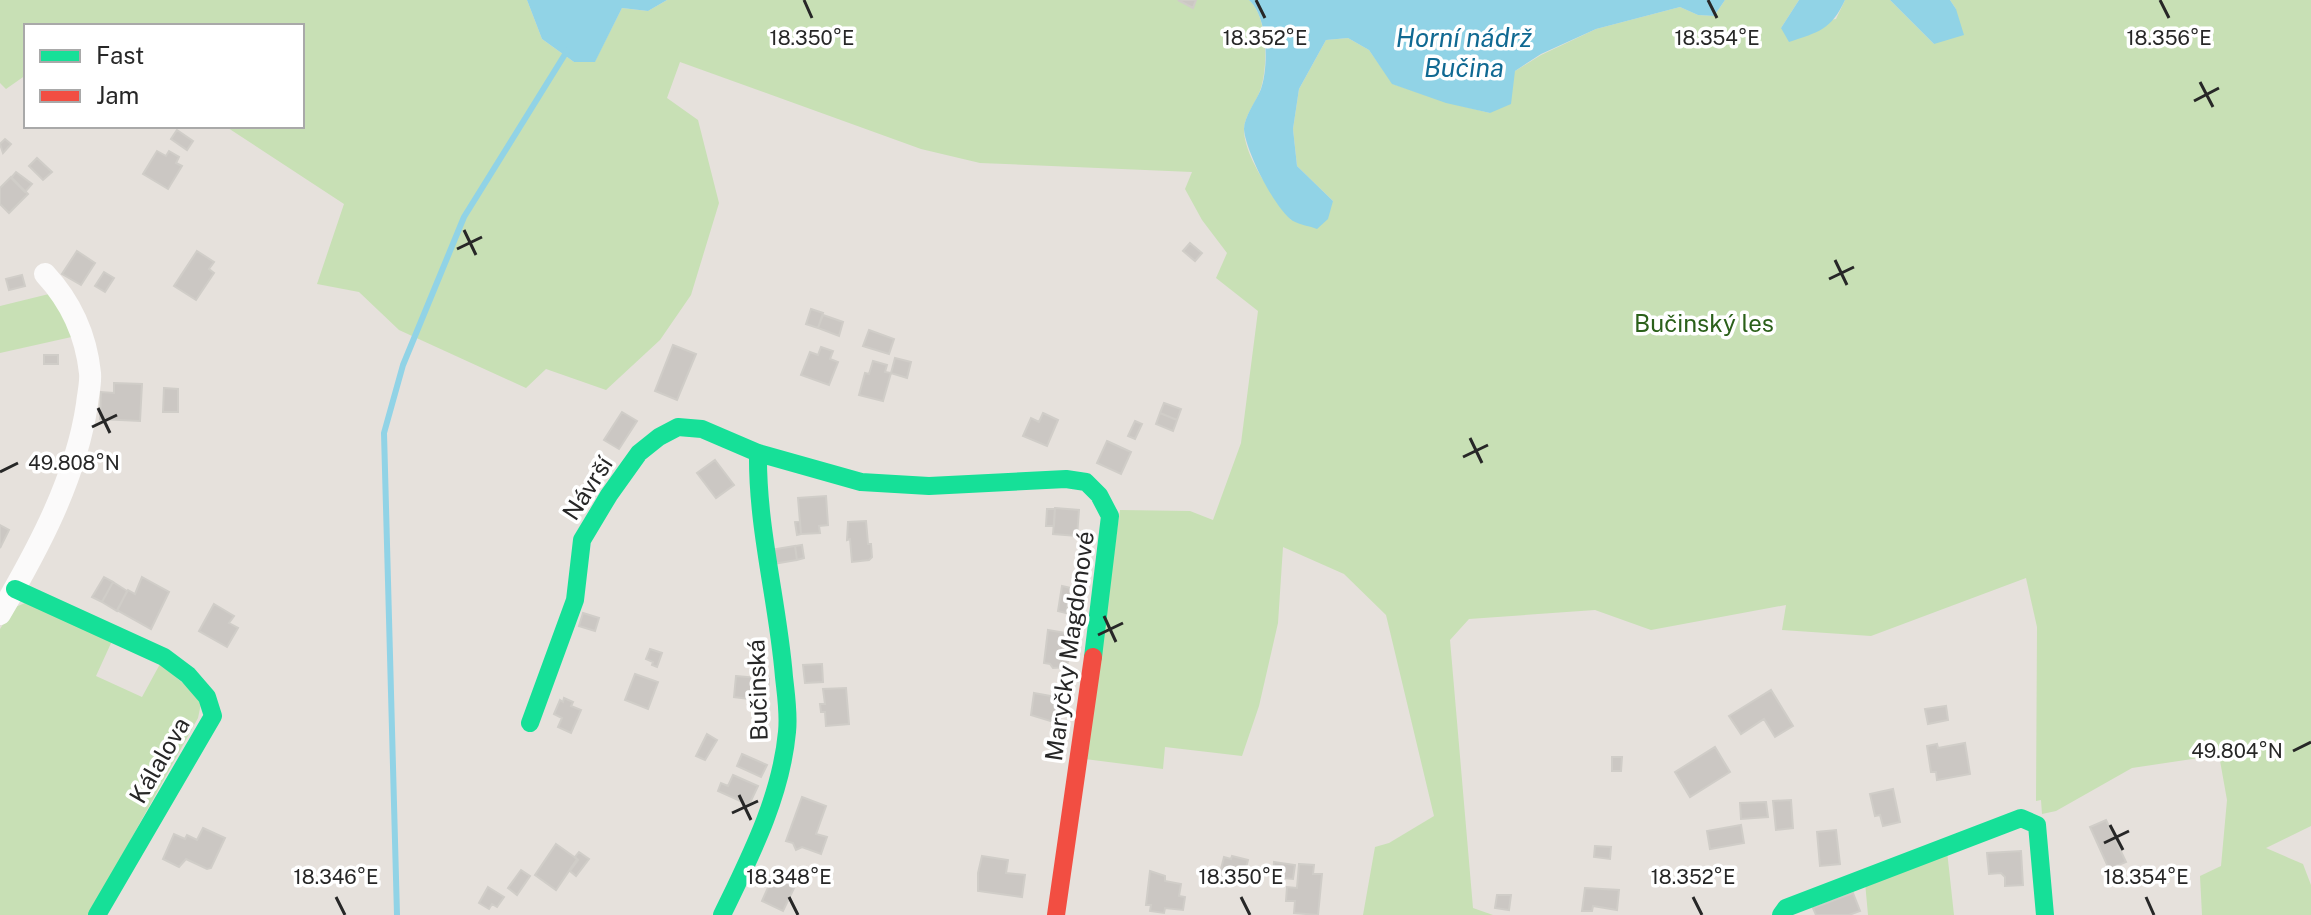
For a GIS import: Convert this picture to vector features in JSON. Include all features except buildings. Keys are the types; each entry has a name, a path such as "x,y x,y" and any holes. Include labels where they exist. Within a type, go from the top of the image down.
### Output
{"street":[{"path":"0,614 62,494 82,434 91,376 83,334 64,294 45,274"},
{"name":"Návrší","path":"530,723 575,600 582,540 639,453 678,427 702,429 758,453"},
{"name":"Bučinská","path":"722,915 779,780 787,729 783,657 756,484 758,453"},
{"name":"Maryčky Magdonové","path":"758,453 861,482 929,486 1066,479 1086,482 1099,495 1110,516 1056,915"},
{"name":"Kálalova","path":"15,589 164,657 188,675 207,697 213,716 97,915"},
{"path":"1784,911 2021,818 2037,825 2045,915"}],"green space":[{"name":"Bučinský les","path":"0,0 527,0 542,39 574,62 595,61 622,8 648,11 667,0 1249,0 1263,29 1265,67 1261,88 1245,123 1245,139 1261,177 1291,220 1333,201 1297,166 1293,129 1299,89 1326,40 1348,38 1369,50 1393,84 1490,113 1515,71 1541,55 1596,29 1680,7 1698,15 1714,16 1725,0 1799,0 1781,28 1836,19 1845,0 1890,0 1934,44 1956,9 1950,0 2311,0 2311,826 2266,848 2303,864 2311,885 2311,915 2202,915 2200,876 2221,866 2227,800 2219,755 2132,768 2056,811 2042,814 2041,800 2036,801 2037,627 2026,578 1871,636 1782,630 1786,605 1651,630 1595,610 1469,619 1450,640 1473,908 1493,915 1363,915 1375,847 1389,843 1434,816 1386,615 1344,574 1283,547 1278,623 1259,706 1242,756 1165,747 1163,769 1085,759 1120,510 1190,511 1213,520 1241,443 1258,311 1216,278 1227,253 1202,220 1185,189 1192,172 980,163 921,149 680,62 667,98 698,120 719,203 691,295 660,340 606,390 546,369 526,388 399,330 359,292 317,284 344,204 228,128 304,128 304,24 24,24 24,76 6,89 0,83"},
{"path":"53,293 76,336 0,353 0,306"},
{"path":"25,603 112,641 96,676 142,697 160,664 202,699 198,718 89,915 0,915 0,629 13,608"},
{"path":"1947,851 1954,915 1868,915 1865,882"}],"water":[{"path":"527,0 667,0 648,11 622,8 595,62 574,62 542,39"},
{"name":"Horní nádrž Bučina","path":"1249,0 1725,0 1714,16 1698,15 1680,7 1596,29 1541,54 1515,71 1511,104 1490,113 1446,103 1392,84 1369,50 1348,38 1326,40 1299,89 1293,129 1297,166 1333,201 1328,219 1317,229 1293,221 1278,205 1262,179 1246,139 1245,124 1261,89 1266,55 1260,18"},
{"path":"1799,0 1845,0 1829,24 1789,42 1781,28"},
{"path":"1890,0 1950,0 1964,35 1934,44"}],"waterway":[{"path":"397,915 384,433 403,365 464,217 567,51"}],"traffic: fast":[{"path":"530,723 575,600 582,540 639,453 678,427 702,429 758,453 861,482 929,486 1066,479 1086,482 1099,495 1110,516 1093,657"},
{"path":"722,915 771,803 787,732 781,649 761,510 758,453"},
{"path":"15,589 164,657 188,675 207,697 213,716 97,915"},
{"path":"1781,915 1786,908 2021,818 2037,825 2045,915"}],"traffic: jam":[{"path":"1056,915 1093,657"}]}
